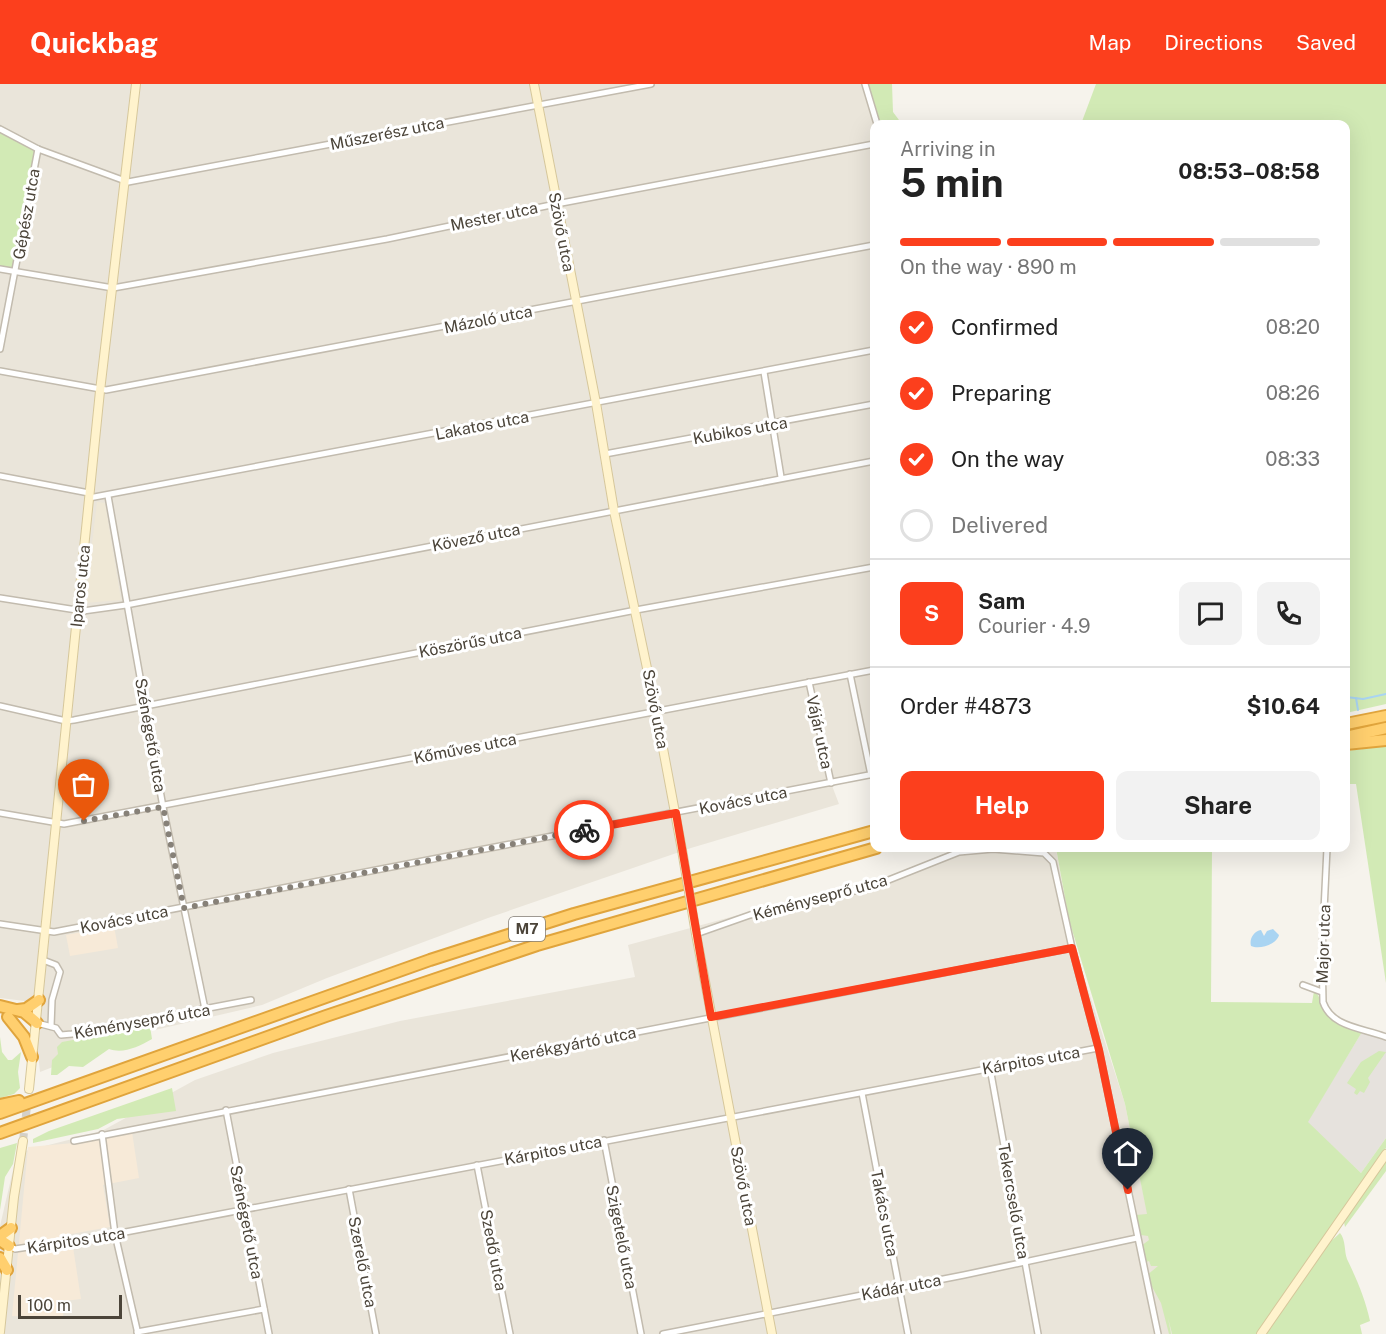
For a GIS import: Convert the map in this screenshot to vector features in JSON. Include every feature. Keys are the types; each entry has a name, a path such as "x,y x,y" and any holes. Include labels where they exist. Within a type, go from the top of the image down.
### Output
{"highway":[{"path":"1350,723 1386,709"},
{"path":"1350,723 1386,716"},
{"path":"1350,736 1386,728"},
{"path":"1350,744 1386,740"},
{"name":"M7","path":"0,1113 269,1016 535,926 870,832"},
{"name":"M7","path":"0,1133 326,1016 537,945 870,850"},
{"path":"9,1013 26,1009 39,1000"},
{"path":"0,1006 22,1022 37,1023"},
{"path":"9,1013 24,1037 32,1057"},
{"path":"0,1105 57,1092"},
{"path":"0,1140 32,1121"},
{"path":"2,1242 11,1228"},
{"path":"0,1258 7,1270"}],"street":[{"name":"Iparos utca","path":"29,1089 100,391 136,84"},
{"name":"Szövő utca","path":"534,84 596,402 614,511 676,813 711,1017 772,1334"},
{"name":"Műszerész utca","path":"124,181 134,182 651,84"},
{"path":"865,84 876,120"},
{"path":"0,129 38,149 124,181"},
{"name":"Mester utca","path":"0,269 113,288 387,239 870,145"},
{"name":"Gépész utca","path":"0,349 38,149"},
{"name":"Mázoló utca","path":"100,391 870,246"},
{"name":"Lakatos utca","path":"0,476 89,495 108,496 870,351"},
{"path":"0,371 100,391"},
{"path":"764,372 781,477"},
{"name":"Kubikos utca","path":"605,454 870,405"},
{"name":"Kövező utca","path":"0,598 78,611 126,605 870,462"},
{"name":"Szénégető utca","path":"108,496 163,807 205,1010"},
{"name":"Köszörűs utca","path":"66,721 636,610 870,568"},
{"name":"Kőműves utca","path":"56,824 163,807 870,671"},
{"path":"850,674 870,761"},
{"name":"Vájár utca","path":"809,682 831,783"},
{"path":"0,706 66,721"},
{"name":"Kovács utca","path":"0,924 45,932 184,908 406,862 676,813 870,775"},
{"path":"0,813 56,824"},
{"name":"Kéményseprő utca","path":"696,934 750,915 871,887 959,852"},
{"name":"Kéményseprő utca","path":"1031,852 1044,853 1053,862 1072,948"},
{"name":"Major utca","path":"1327,852 1322,992 1326,1008 1339,1021 1386,1037"},
{"path":"1072,948 1098,1048 1158,1334"},
{"name":"Kerékgyártó utca","path":"74,1141 1072,948"},
{"path":"43,960 56,965 60,972 52,1000 51,1026"},
{"path":"1303,985 1322,992"},
{"name":"Kéményseprő utca","path":"37,1023 51,1026 61,1035 72,1034 251,1000"},
{"name":"Kárpitos utca","path":"2,1242 15,1249 116,1234 1098,1048"},
{"name":"Tekercselő utca","path":"990,1068 1038,1334"},
{"name":"Takács utca","path":"862,1092 908,1334"},
{"name":"Szénégető utca","path":"226,1110 268,1334"},
{"path":"102,1134 116,1234 137,1333 264,1309"},
{"name":"Szigetelő utca","path":"604,1140 641,1334"},
{"path":"11,1228 23,1142"},
{"path":"1261,1334 1386,1154"},
{"name":"Szedő utca","path":"477,1165 510,1334"},
{"name":"Szerelő utca","path":"349,1189 376,1334"},
{"name":"Kádár utca","path":"663,1334 1137,1238"},
{"path":"0,1332 7,1270 2,1242"}],"shaded area":[{"path":"0,84 865,84 873,120 870,120 870,775 831,783 839,804 691,848 488,918 327,978 262,1005 138,1034 40,1072 33,1002 0,998"},
{"path":"97,502 105,503 121,600 85,603"},
{"path":"949,852 1057,852 1069,920 1083,974 1125,1104 1172,1334 0,1334 0,1226 17,1153 100,1132 195,1080 273,1053 400,1021 635,977 628,945 790,901 872,883"},
{"path":"114,926 118,948 70,956 66,935"},
{"path":"1362,1032 1386,1041 1386,1138 1361,1173 1307,1122"},
{"path":"132,1132 139,1178 103,1185 110,1227 71,1234 81,1299 64,1301 63,1319 12,1316 28,1147 74,1143"}],"green space":[{"path":"865,84 892,84 893,112 899,120 876,120"},
{"path":"1096,84 1386,84 1386,704 1350,712 1350,120 1082,120"},
{"path":"0,133 35,151 13,269 0,266"},
{"path":"1386,746 1386,983 1356,784 1350,784 1350,750"},
{"path":"1057,852 1212,852 1211,1002 1312,1003 1314,991 1326,1014 1362,1032 1308,1122 1361,1173 1386,1138 1386,1148 1257,1334 1172,1334 1168,1318 1171,1334 1169,1334 1161,1303 1146,1276 1158,1266 1151,1266 1149,1261 1144,1263 1141,1246 1149,1240 1148,1236 1141,1235 1136,1215 1147,1214 1125,1104 1069,920"},
{"path":"150,1026 152,1039 141,1045 125,1050 109,1049 83,1067 69,1066 57,1075 51,1075 52,1060 58,1054 57,1047 62,1042"},
{"path":"0,1037 2,1052 8,1060 12,1060 21,1052 18,1072 20,1088 14,1094 0,1098"},
{"path":"1379,1051 1386,1052 1368,1078 1370,1082 1364,1093 1360,1091 1357,1095 1354,1093 1356,1089 1347,1083 1361,1062"},
{"path":"172,1088 176,1111 117,1119 98,1129 33,1143 33,1139 49,1131"},
{"path":"17,1143 13,1164 5,1177 0,1210 0,1148"},
{"path":"1386,1159 1386,1171 1345,1227 1346,1217"},
{"path":"1340,1233 1370,1321 1360,1325 1362,1334 1265,1334 1328,1244"}],"water":[{"path":"1273,929 1279,935 1275,941 1263,947 1251,946 1251,938 1256,932 1261,930 1264,936 1267,931"}],"waterway":[{"path":"1350,697 1363,699 1386,694"},
{"path":"1356,698 1358,710"}],"tunnel":[{"path":"23,1141 29,1089"}],"way so far":[{"path":"84,821 163,807 184,908 406,862 584,830"}],"route":[{"path":"584,830 676,813 711,1017 1072,948 1099,1050 1128,1190"}]}
